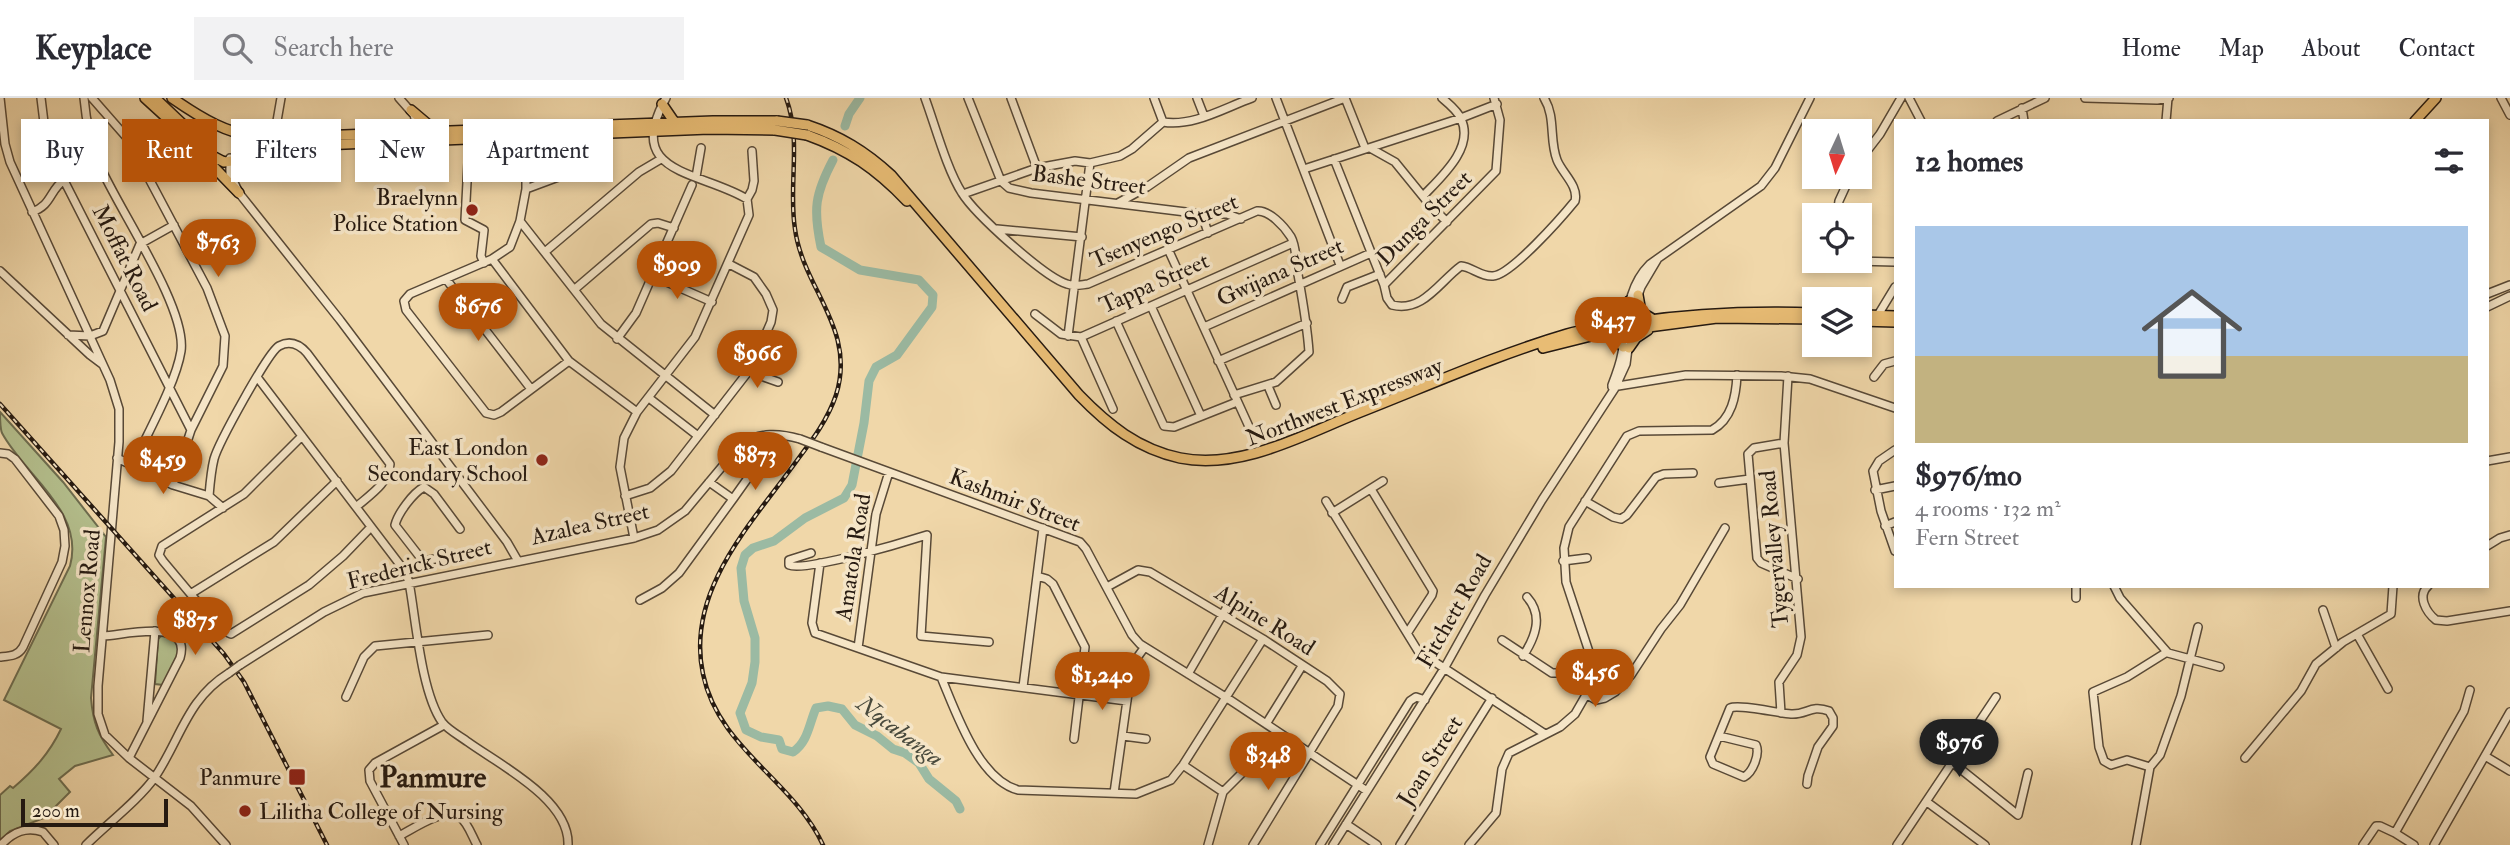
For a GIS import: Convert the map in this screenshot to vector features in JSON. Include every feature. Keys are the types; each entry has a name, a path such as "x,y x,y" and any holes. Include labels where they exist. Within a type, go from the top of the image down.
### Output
{"main road":[{"path":"145,98 168,119"},
{"path":"155,98 208,149 230,160"},
{"path":"172,98 231,132"},
{"path":"2410,119 2428,98"},
{"path":"2417,119 2436,98"},
{"path":"664,101 675,122"},
{"path":"411,110 422,119"},
{"path":"449,136 653,128 675,122 776,125 840,137 883,167 910,199"},
{"path":"449,132 741,129 776,125"},
{"path":"217,159 230,160 293,147 355,142"},
{"path":"217,170 239,193"},
{"name":"Northwest Expressway","path":"910,199 1102,419 1141,445 1182,458 1224,460 1269,449 1510,353 1584,330 1628,327"},
{"name":"Northwest Expressway","path":"910,199 1058,379 1096,421 1140,451 1180,463 1224,465 1267,455 1513,358 1603,332 1726,312 1802,313"},
{"path":"1603,332 1626,348 1655,323 1642,314 1638,295"},
{"path":"1584,330 1615,320 1629,301"},
{"path":"1872,315 1894,316"},
{"name":"Northwest Expressway","path":"1655,323 1717,318 1802,319"},
{"path":"1872,321 1894,322"}],"street":[{"name":"Lennox Road","path":"0,98 7,153 114,389 119,409 120,427 98,686 99,721 105,735 129,758 191,806 226,845"},
{"name":"Moffat Road","path":"41,98 44,119"},
{"path":"84,98 89,131 100,166 167,295 181,331 181,352 169,387 133,465"},
{"path":"92,98 128,139 207,288 223,328 226,345 223,366 191,430 173,485"},
{"path":"276,119 281,98"},
{"path":"399,98 411,110 414,119"},
{"path":"925,98 963,194 973,208 1052,276 1075,286"},
{"name":"Bashe Street","path":"968,98 1001,181 1009,188 1021,192 1202,214 1227,214 1241,219"},
{"path":"1011,98 1037,168"},
{"path":"1154,98 1163,122"},
{"path":"1197,98 1204,116"},
{"path":"963,194 1037,168 1075,161 1090,163 1112,159 1125,153 1163,122 1179,123 1204,116 1237,100 1251,98"},
{"path":"1276,98 1340,265"},
{"path":"1118,203 1184,161 1345,98 1367,148 1395,162 1447,222"},
{"path":"1423,196 1456,156 1463,139 1461,118 1442,98"},
{"path":"1334,159 1389,303 1401,307 1432,295 1461,266 1481,274 1497,275 1519,259 1572,204 1576,194 1557,161 1551,116 1545,98"},
{"name":"Fitchett Road","path":"1613,387 1622,373 1629,301 1638,279 1657,260 1761,186 1775,168 1810,98"},
{"path":"1872,144 1901,98"},
{"path":"1909,98 1920,119"},
{"path":"2001,119 2045,98"},
{"path":"2085,98 2168,98 2166,119"},
{"path":"2501,98 2510,115"},
{"path":"664,101 653,128 655,148 661,159 694,181 747,199"},
{"path":"1304,169 1461,118 1495,101"},
{"name":"Dunga Street","path":"1384,285 1496,171 1500,120 1495,101"},
{"path":"2022,108 2024,119"},
{"path":"617,339 636,313 653,276 694,181 701,148"},
{"path":"634,538 625,496 621,448 637,412 695,337 729,264 749,215 747,199 754,186 752,151"},
{"path":"569,360 501,412 490,414 484,411 406,310 405,298 416,291 488,261 510,247 520,221 526,189 524,172 498,166 477,156 471,157 468,163 465,220 484,230 481,256 488,261 569,360 637,412"},
{"path":"546,251 639,172 661,159"},
{"path":"230,160 230,174 239,193 340,320 508,542 518,561"},
{"path":"1068,336 1090,163"},
{"path":"32,212 45,207 62,182"},
{"name":"Moffat Road","path":"65,182 191,430"},
{"path":"526,189 545,182"},
{"name":"Tsenyengo Street","path":"1075,286 1094,282 1260,211 1267,213 1287,232 1293,243"},
{"path":"1202,214 1208,233"},
{"path":"520,221 601,324 715,415"},
{"path":"575,289 651,224 658,223 674,228"},
{"path":"68,335 90,336 106,327 141,244 174,225"},
{"path":"997,229 1082,237"},
{"path":"1116,321 1160,421 1168,428 1201,416 1268,386 1286,375 1308,352 1307,323 1293,243"},
{"name":"Tappa Street","path":"1035,314 1058,332 1081,337 1293,243"},
{"path":"1168,249 1251,431"},
{"name":"Gwijana Street","path":"1204,327 1371,253"},
{"name":"Fitchett Road","path":"1628,327 1638,295 1657,260"},
{"path":"1872,261 1894,262"},
{"path":"625,496 650,488 671,471 751,369 771,323 773,310 754,277 729,264"},
{"path":"0,271 103,364"},
{"path":"1342,299 1347,287 1380,274"},
{"path":"653,276 712,302"},
{"path":"446,279 531,390"},
{"path":"2489,293 2510,285"},
{"path":"1878,315 1894,289"},
{"path":"2489,306 2510,296"},
{"path":"1151,306 1201,416"},
{"path":"1218,361 1307,323"},
{"path":"1081,337 1113,409"},
{"path":"209,496 216,453 272,351 283,344 297,344 307,353 388,460 390,468 387,477 356,507"},
{"name":"Fitchett Road","path":"1333,845 1445,667 1542,500 1610,396 1626,348"},
{"path":"1874,377 1884,364 1894,361"},
{"path":"751,369 778,382"},
{"path":"1622,373 1625,380 1632,385"},
{"path":"1469,845 1496,813 1505,758 1514,749 1560,727 1569,719 1587,695 1595,677 1566,582 1563,561 1567,533 1585,501 1622,441 1631,433 1708,431 1717,427 1735,398 1737,375"},
{"path":"1613,387 1678,376 1788,376 1819,382 1894,408"},
{"name":"Tygervalley Road","path":"1781,713 1779,682 1797,655 1801,639 1798,623 1798,579 1784,443 1788,376"},
{"path":"257,377 404,570 409,582 428,684 444,725 546,798 566,831 568,845"},
{"path":"1268,386 1276,405"},
{"path":"649,398 698,436"},
{"name":"Azalea Street","path":"518,561 634,538 658,530 673,521 695,500 734,451 748,440 772,434 800,439 889,472"},
{"path":"302,436 260,480 223,508 167,543 159,551 160,558 220,629 227,634 235,633 309,585 336,563 371,527"},
{"path":"1784,443 1751,450 1748,458 1750,479 1759,562 1798,579"},
{"path":"1894,451 1874,468 1875,491 1894,548"},
{"path":"0,453 15,459 53,507 62,522 65,546 62,562 20,653 0,657"},
{"path":"2489,461 2510,457"},
{"path":"117,458 173,485 209,496 223,508"},
{"path":"640,600 662,588 679,573 755,468"},
{"name":"Kashmir Street","path":"889,472 1080,542 1132,635 1144,648 1227,698 1367,790"},
{"name":"Amatola Road","path":"858,648 877,510 889,472"},
{"path":"1585,501 1621,519 1659,475 1693,473"},
{"path":"1719,483 1750,479"},
{"path":"192,593 274,542 337,481"},
{"path":"1332,513 1383,481"},
{"path":"709,482 733,499"},
{"path":"1875,491 1894,486"},
{"path":"460,529 434,494 424,487 418,490 396,522 396,528 425,562 477,552"},
{"path":"1371,489 1433,591 1408,632"},
{"path":"1326,501 1422,654 1545,734"},
{"path":"1885,526 1894,523"},
{"path":"1023,687 1043,528"},
{"path":"1587,695 1595,700 1605,698 1627,680 1684,599 1725,528"},
{"path":"811,553 793,557 789,560 789,565 794,567 820,563 927,535 921,636 989,642"},
{"path":"2489,545 2510,535"},
{"path":"393,555 409,544"},
{"path":"1563,561 1587,558"},
{"name":"Frederick Street","path":"86,845 154,778 195,703 211,685 240,665 346,600 363,593 518,561"},
{"path":"820,563 812,624 813,630 819,635 940,677 1127,701"},
{"name":"Alpine Road","path":"1107,587 1134,572 1147,570 1263,639 1337,688 1341,697 1310,753"},
{"path":"1037,576 1053,584 1084,642 1086,652 1074,739"},
{"path":"2076,588 2076,597"},
{"path":"2115,588 2120,598 2167,652 2220,667"},
{"path":"2245,758 2301,691 2312,669 2336,648 2390,614 2393,588"},
{"path":"2426,588 2422,598 2436,620 2447,621 2510,611"},
{"path":"1523,656 1533,641 1536,629 1534,609 1527,597"},
{"path":"1188,674 1231,600"},
{"path":"2323,610 2336,648"},
{"path":"2136,845 2150,767 2158,759 2179,702 2198,627"},
{"path":"147,725 155,631"},
{"path":"104,636 155,631 173,633 180,640 182,650 129,758"},
{"path":"2357,634 2388,689"},
{"path":"346,697 365,657 379,644 488,635"},
{"path":"940,677 977,755 1001,782 1017,790 1143,793 1171,780 1183,765 1263,639"},
{"path":"1502,640 1546,671 1556,674 1591,658"},
{"path":"1114,793 1132,666 1144,648"},
{"path":"2150,767 2127,760 2109,765 2102,758 2093,692 2127,677 2167,652"},
{"path":"1266,724 1302,666"},
{"path":"2395,833 2464,711 2470,690"},
{"path":"1320,845 1410,701 1416,698 1424,700"},
{"name":"Joan Street","path":"1400,845 1492,698"},
{"path":"1897,845 1996,698"},
{"path":"1719,736 1756,745 1758,752 1748,775 1741,777 1711,763 1710,757 1728,711 1732,707 1795,714 1818,708 1829,711 1833,726 1815,752 1807,784"},
{"path":"2434,845 2510,712"},
{"path":"404,845 370,780 369,770 375,763 444,725"},
{"path":"1123,736 1146,739"},
{"path":"1253,845 1310,753"},
{"path":"2485,756 2510,771"},
{"path":"1953,763 2018,815 2028,773"},
{"path":"1183,765 1223,792"},
{"path":"1208,845 1223,792 1242,773"},
{"path":"1927,802 1985,845"},
{"path":"399,836 442,814 453,813 463,820 477,845"},
{"path":"1346,824 1377,845"},
{"path":"2363,845 2376,826 2384,827 2410,844"},
{"path":"1,845 13,834 28,829 43,832 54,845"}],"green space":[{"path":"0,412 63,482 106,537 91,698 97,728 113,755 75,766 59,779 70,792 44,818 10,831 0,841 0,795 10,786 13,788 34,768 61,729 4,700 70,566 72,546 69,528 61,511 2,433"},
{"path":"161,636 173,640 179,652 163,685 155,684 158,639"}],"waterway":[{"name":"Nqcabanga","path":"845,126 849,114 860,98"},
{"name":"Nqcabanga","path":"833,160 817,202 821,247 860,270 919,280 933,295 932,307 897,355 876,367 869,381 852,485 844,498 805,518 774,541 753,548 745,555 741,568 744,601 755,638 755,662 752,683 740,713 746,730 761,737 779,740 782,749 793,752 805,738 816,708 828,706 842,709 855,725 919,763 929,779 956,801 960,809"}],"railway":[{"path":"786,98 793,130 795,229 800,251 834,329 840,350 841,371 836,395 820,428 743,533 713,586 704,614 700,643 703,674 711,700 724,723 794,801 823,845"},
{"path":"0,404 224,654 244,682 327,845"}],"place":[{"name":"Braelynn Police Station","path":"472,210"},
{"name":"East London Secondary School","path":"542,460"},
{"name":"Panmure","path":"297,777"},
{"name":"Lilitha College of Nursing","path":"245,811"}],"district":[{"name":"Panmure","path":"433,777"}]}
